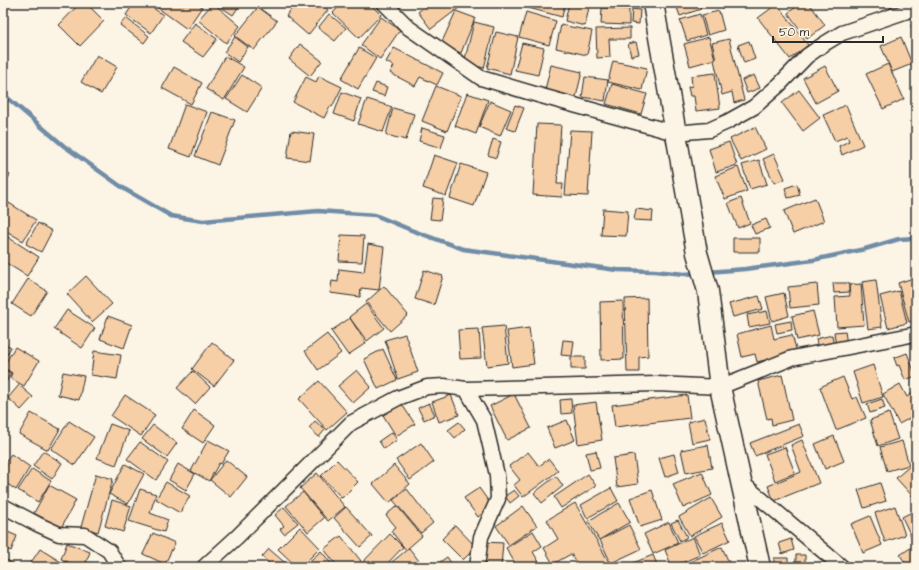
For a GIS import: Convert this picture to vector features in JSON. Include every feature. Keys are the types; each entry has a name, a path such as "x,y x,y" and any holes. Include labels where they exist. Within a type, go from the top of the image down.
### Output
{"main road":[{"path":"653,3 697,253 708,291 720,387 760,567"}],"street":[{"path":"384,3 409,28 481,78 676,133 709,130 727,122 754,106 779,85 806,56 824,44 842,34 916,8"},
{"path":"204,567 237,537 351,423 398,398 427,387 444,386 466,389 657,384 720,387 792,358 916,334"},
{"path":"466,389 484,420 497,475 498,499 481,537 477,567"},
{"path":"741,482 842,567"},
{"path":"3,506 59,534 85,534 109,550 119,567"}],"building":[{"path":"80,3 86,3 104,21 80,46 59,25"},
{"path":"134,3 146,3 163,15 151,33 126,15"},
{"path":"151,3 196,3 202,7 187,29"},
{"path":"213,3 240,26 226,43 198,20"},
{"path":"215,3 241,3 233,15"},
{"path":"296,3 320,3 328,10 308,35 286,16"},
{"path":"342,3 369,3 381,15 359,38 333,13"},
{"path":"429,3 457,3 460,7 431,29 418,12"},
{"path":"526,3 565,3 562,17 525,7"},
{"path":"569,3 590,3 585,26 565,21"},
{"path":"681,3 699,3 701,9 680,16 676,5"},
{"path":"720,3 730,3 723,8"},
{"path":"801,3 809,3 825,25 807,39 788,13"},
{"path":"887,3 906,3 894,12"},
{"path":"777,4 808,45 790,59 758,18"},
{"path":"258,7 277,21 254,50 235,36"},
{"path":"602,8 629,9 629,25 601,24"},
{"path":"632,9 640,10 639,24 631,23"},
{"path":"456,11 475,18 461,53 441,44"},
{"path":"719,11 724,30 708,35 702,15"},
{"path":"526,12 556,21 549,45 519,37"},
{"path":"329,14 346,28 335,41 318,28"},
{"path":"700,14 706,35 687,41 680,20"},
{"path":"381,17 400,30 380,59 361,45"},
{"path":"126,18 149,36 144,43 120,25"},
{"path":"474,22 494,27 484,68 464,63"},
{"path":"195,23 217,39 203,57 181,42"},
{"path":"916,24 916,36 914,37 911,25"},
{"path":"561,25 592,31 587,55 556,48"},
{"path":"630,28 630,39 609,39 610,57 597,58 596,29"},
{"path":"496,32 518,37 510,74 487,68"},
{"path":"235,37 248,47 238,62 224,52"},
{"path":"709,37 715,59 690,66 684,44"},
{"path":"901,37 912,64 892,72 881,46"},
{"path":"729,39 744,100 734,103 732,92 722,95 714,60 716,59 712,43"},
{"path":"749,41 755,59 744,63 738,45"},
{"path":"636,42 639,54 631,56 628,44"},
{"path":"522,43 544,48 538,75 515,70"},
{"path":"300,44 322,61 310,76 289,59"},
{"path":"359,48 376,58 358,89 341,79"},
{"path":"394,48 443,73 437,85 420,77 415,86 390,73 394,66 386,62"},
{"path":"97,55 117,67 101,94 81,82"},
{"path":"225,56 244,67 224,100 206,89"},
{"path":"613,61 647,68 642,90 608,82"},
{"path":"888,64 904,99 883,109 866,74"},
{"path":"551,65 582,72 576,97 545,90"},
{"path":"825,66 838,91 816,103 803,78"},
{"path":"174,67 202,83 191,104 162,88"},
{"path":"715,73 720,108 696,111 694,96 690,96 688,87 692,86 691,76"},
{"path":"242,75 262,88 247,112 226,99"},
{"path":"754,75 760,88 747,93 742,80"},
{"path":"319,76 342,87 332,107 330,106 324,118 293,102 306,77 316,82"},
{"path":"585,77 608,80 605,101 582,97"},
{"path":"376,83 387,87 384,96 372,92"},
{"path":"612,84 647,94 641,114 606,104"},
{"path":"436,86 461,96 447,131 422,121"},
{"path":"799,90 820,118 803,131 782,103"},
{"path":"342,92 361,99 354,121 334,114"},
{"path":"467,93 488,100 476,134 455,126"},
{"path":"367,99 392,107 383,132 358,124"},
{"path":"490,101 511,110 500,136 479,127"},
{"path":"185,104 207,112 191,157 169,149"},
{"path":"515,105 524,108 515,131 506,128"},
{"path":"846,105 863,145 842,155 839,146 849,141 847,136 835,141 823,115"},
{"path":"393,108 414,114 406,140 386,135"},
{"path":"212,112 235,120 218,165 195,156"},
{"path":"537,124 561,125 557,184 563,184 562,197 533,195"},
{"path":"755,127 766,149 741,161 730,139"},
{"path":"422,128 445,135 441,148 419,141"},
{"path":"570,130 592,131 588,196 565,195"},
{"path":"291,131 314,134 310,161 287,158"},
{"path":"493,139 501,142 496,158 488,155"},
{"path":"729,142 737,165 716,172 709,149"},
{"path":"774,154 785,179 774,183 763,159"},
{"path":"434,155 458,163 446,196 423,188"},
{"path":"759,160 767,184 750,189 742,165"},
{"path":"461,164 486,172 474,206 450,198"},
{"path":"738,167 747,191 725,199 715,176"},
{"path":"3,171 10,175 3,186"},
{"path":"797,184 800,195 788,198 785,188"},
{"path":"433,198 443,199 440,220 430,219"},
{"path":"741,198 750,223 738,228 728,203"},
{"path":"815,198 824,221 793,234 784,211"},
{"path":"9,203 36,220 23,241 3,229 3,213"},
{"path":"603,209 628,211 626,236 601,235"},
{"path":"636,209 653,211 652,221 634,220"},
{"path":"766,219 770,228 755,234 751,225"},
{"path":"38,223 52,231 41,252 26,244"},
{"path":"3,234 39,257 27,276 3,261"},
{"path":"341,235 364,236 362,262 339,261"},
{"path":"733,238 760,238 760,252 733,252"},
{"path":"368,244 384,247 379,290 361,288 360,297 330,293 332,281 338,282 339,269 364,272"},
{"path":"424,270 443,276 434,305 415,299"},
{"path":"86,276 112,304 92,322 67,294"},
{"path":"916,277 916,320 909,322 898,283"},
{"path":"28,279 47,291 31,316 12,304"},
{"path":"876,280 882,327 868,329 862,282"},
{"path":"833,283 849,283 849,292 834,293"},
{"path":"817,284 819,305 790,308 788,287"},
{"path":"861,284 864,325 837,327 835,297 850,296 849,285"},
{"path":"384,286 408,315 390,331 366,302"},
{"path":"899,291 907,323 888,328 880,296"},
{"path":"784,293 789,316 772,321 766,297"},
{"path":"759,296 763,309 733,317 729,304"},
{"path":"647,298 648,356 639,357 639,372 627,372 625,299"},
{"path":"623,301 624,359 601,360 600,302"},
{"path":"366,304 384,328 367,341 349,317"},
{"path":"67,310 95,328 82,348 54,329"},
{"path":"767,311 770,323 749,327 747,315"},
{"path":"813,311 819,335 797,340 792,316"},
{"path":"108,316 132,325 124,348 100,339"},
{"path":"350,318 366,343 348,355 331,331"},
{"path":"791,321 792,330 777,333 775,324"},
{"path":"771,325 774,339 792,335 797,352 757,362 755,354 742,357 737,334"},
{"path":"504,326 508,363 487,366 482,328"},
{"path":"529,328 534,364 512,367 507,331"},
{"path":"479,329 481,358 460,359 458,330"},
{"path":"845,331 847,345 836,347 834,332"},
{"path":"327,334 341,353 318,370 305,351"},
{"path":"405,334 418,372 398,379 385,340"},
{"path":"832,335 834,347 818,350 816,339"},
{"path":"563,340 574,341 572,356 561,355"},
{"path":"212,342 234,360 214,386 192,369"},
{"path":"3,343 11,347 3,362"},
{"path":"15,347 39,361 24,386 10,378 12,373 3,367"},
{"path":"383,349 397,380 378,389 364,359"},
{"path":"94,351 121,355 117,379 91,375"},
{"path":"907,353 916,376 905,380 899,365 897,366 894,358"},
{"path":"571,357 585,357 585,369 571,369"},
{"path":"873,365 883,397 863,403 853,372"},
{"path":"3,369 11,373 3,388"},
{"path":"357,370 371,387 353,403 338,386"},
{"path":"193,371 210,387 195,404 177,388"},
{"path":"63,372 84,376 79,400 58,395"},
{"path":"782,375 792,420 772,425 771,418 767,419 758,381"},
{"path":"843,377 852,399 857,397 866,418 836,430 820,387"},
{"path":"319,381 347,412 327,430 299,399"},
{"path":"900,384 907,397 916,391 916,415 899,424 883,394"},
{"path":"19,385 33,397 21,410 8,398"},
{"path":"514,394 531,428 507,440 490,406"},
{"path":"125,395 155,415 141,436 111,416"},
{"path":"451,395 459,415 439,422 432,402"},
{"path":"687,395 690,418 615,427 612,405"},
{"path":"571,399 572,413 561,414 560,400"},
{"path":"882,399 885,408 870,413 867,404"},
{"path":"596,402 602,440 578,444 573,405"},
{"path":"401,403 415,424 396,436 383,415"},
{"path":"429,403 435,415 424,420 418,408"},
{"path":"194,410 215,425 203,443 182,429"},
{"path":"31,413 60,429 48,450 19,434"},
{"path":"889,413 898,439 878,446 870,420"},
{"path":"705,418 710,439 692,443 688,422"},
{"path":"567,420 575,440 555,448 547,428"},
{"path":"69,421 94,437 75,465 51,449"},
{"path":"315,421 325,430 319,437 309,428"},
{"path":"459,422 465,429 455,438 448,430"},
{"path":"110,424 129,431 116,465 97,458"},
{"path":"799,424 804,436 755,456 750,443"},
{"path":"153,425 177,443 167,457 142,439"},
{"path":"392,432 397,440 384,449 379,441"},
{"path":"834,436 844,461 825,469 815,444"},
{"path":"208,440 229,451 221,464 219,463 209,481 191,471"},
{"path":"802,440 819,483 774,501 768,486 801,472 791,445"},
{"path":"902,441 909,465 887,471 880,447"},
{"path":"140,442 168,462 156,480 127,459"},
{"path":"421,443 434,462 410,480 396,460"},
{"path":"708,445 712,468 686,473 681,450"},
{"path":"785,447 795,473 775,481 765,454"},
{"path":"43,451 62,463 52,479 33,466"},
{"path":"596,451 600,468 590,470 586,453"},
{"path":"528,452 539,466 549,459 558,471 523,497 514,485 520,480 509,466"},
{"path":"11,454 30,467 16,490 3,481 3,466"},
{"path":"674,454 679,472 665,477 659,458"},
{"path":"634,455 638,484 617,487 613,458"},
{"path":"226,460 247,477 231,497 210,480"},
{"path":"337,460 358,482 342,498 321,476"},
{"path":"125,464 144,474 128,504 109,494"},
{"path":"178,464 195,474 186,490 169,480"},
{"path":"912,464 916,469 916,500 896,478"},
{"path":"394,465 410,484 389,503 373,484"},
{"path":"32,469 51,481 38,502 18,490"},
{"path":"702,472 712,495 683,508 673,484"},
{"path":"317,473 345,507 328,521 300,488"},
{"path":"96,474 113,479 98,532 81,527"},
{"path":"588,474 596,486 561,508 554,497"},
{"path":"556,476 563,486 542,503 534,493"},
{"path":"166,482 190,496 180,513 156,499"},
{"path":"880,483 886,501 864,508 858,490"},
{"path":"49,485 76,500 61,528 34,513"},
{"path":"479,488 492,506 478,517 464,498"},
{"path":"611,488 618,501 587,518 581,505"},
{"path":"140,489 156,494 150,513 168,520 164,532 129,521"},
{"path":"407,489 433,523 421,533 393,500"},
{"path":"514,490 519,496 510,503 505,496"},
{"path":"652,490 662,520 640,527 630,498"},
{"path":"303,492 324,518 308,532 286,506"},
{"path":"711,498 722,517 690,536 679,517"},
{"path":"112,500 131,506 123,532 105,526"},
{"path":"575,503 609,562 601,567 579,567 571,554 553,564 544,548 558,539 547,520"},
{"path":"619,503 630,522 599,540 588,521"},
{"path":"397,506 422,536 406,550 391,531 396,527 386,515"},
{"path":"523,506 537,526 509,545 496,526"},
{"path":"895,506 905,535 885,542 875,513"},
{"path":"284,507 298,523 284,534 280,529 284,526 275,515"},
{"path":"346,507 372,536 360,547 334,518"},
{"path":"916,510 916,534 911,536 902,517"},
{"path":"870,516 882,545 863,553 851,524"},
{"path":"678,520 687,537 680,541 671,523"},
{"path":"669,522 678,543 653,554 644,534"},
{"path":"722,523 730,540 703,553 694,536"},
{"path":"455,525 476,547 463,560 442,539"},
{"path":"629,525 641,549 611,563 600,540"},
{"path":"300,527 320,548 301,567 297,567 278,549"},
{"path":"3,530 17,536 11,551 3,547"},
{"path":"533,531 542,546 533,552 542,567 510,567 515,563 506,548"},
{"path":"153,533 175,543 165,564 143,554"},
{"path":"390,534 403,547 384,567 366,567 362,563"},
{"path":"341,536 361,561 353,567 338,567 324,549"},
{"path":"693,537 700,555 672,567 665,550"},
{"path":"791,539 794,550 782,554 779,543"},
{"path":"485,542 503,543 501,567 484,567"},
{"path":"67,543 90,552 84,567 80,567 61,559"},
{"path":"916,544 916,567 908,567 900,555"},
{"path":"722,547 731,567 679,567"},
{"path":"409,548 423,566 422,567 386,567"},
{"path":"40,549 61,562 58,567 28,567"},
{"path":"269,549 290,567 270,567 271,565 262,557"},
{"path":"321,551 334,567 303,567"},
{"path":"653,555 658,567 629,567 628,565"},
{"path":"796,555 805,555 805,567 796,567"},
{"path":"447,557 454,567 433,567"},
{"path":"774,558 788,558 788,566 774,567"},
{"path":"3,559 11,562 9,567 3,567"},
{"path":"64,561 75,567 61,567"},
{"path":"622,561 625,567 609,567"},
{"path":"87,562 97,567 85,567"}],"waterway":[{"path":"3,94 64,146 126,190 171,216 203,221 318,211 375,215 463,249 617,270 685,274 698,273"},
{"path":"708,272 745,269 813,260 865,249 899,239 916,238"}]}
